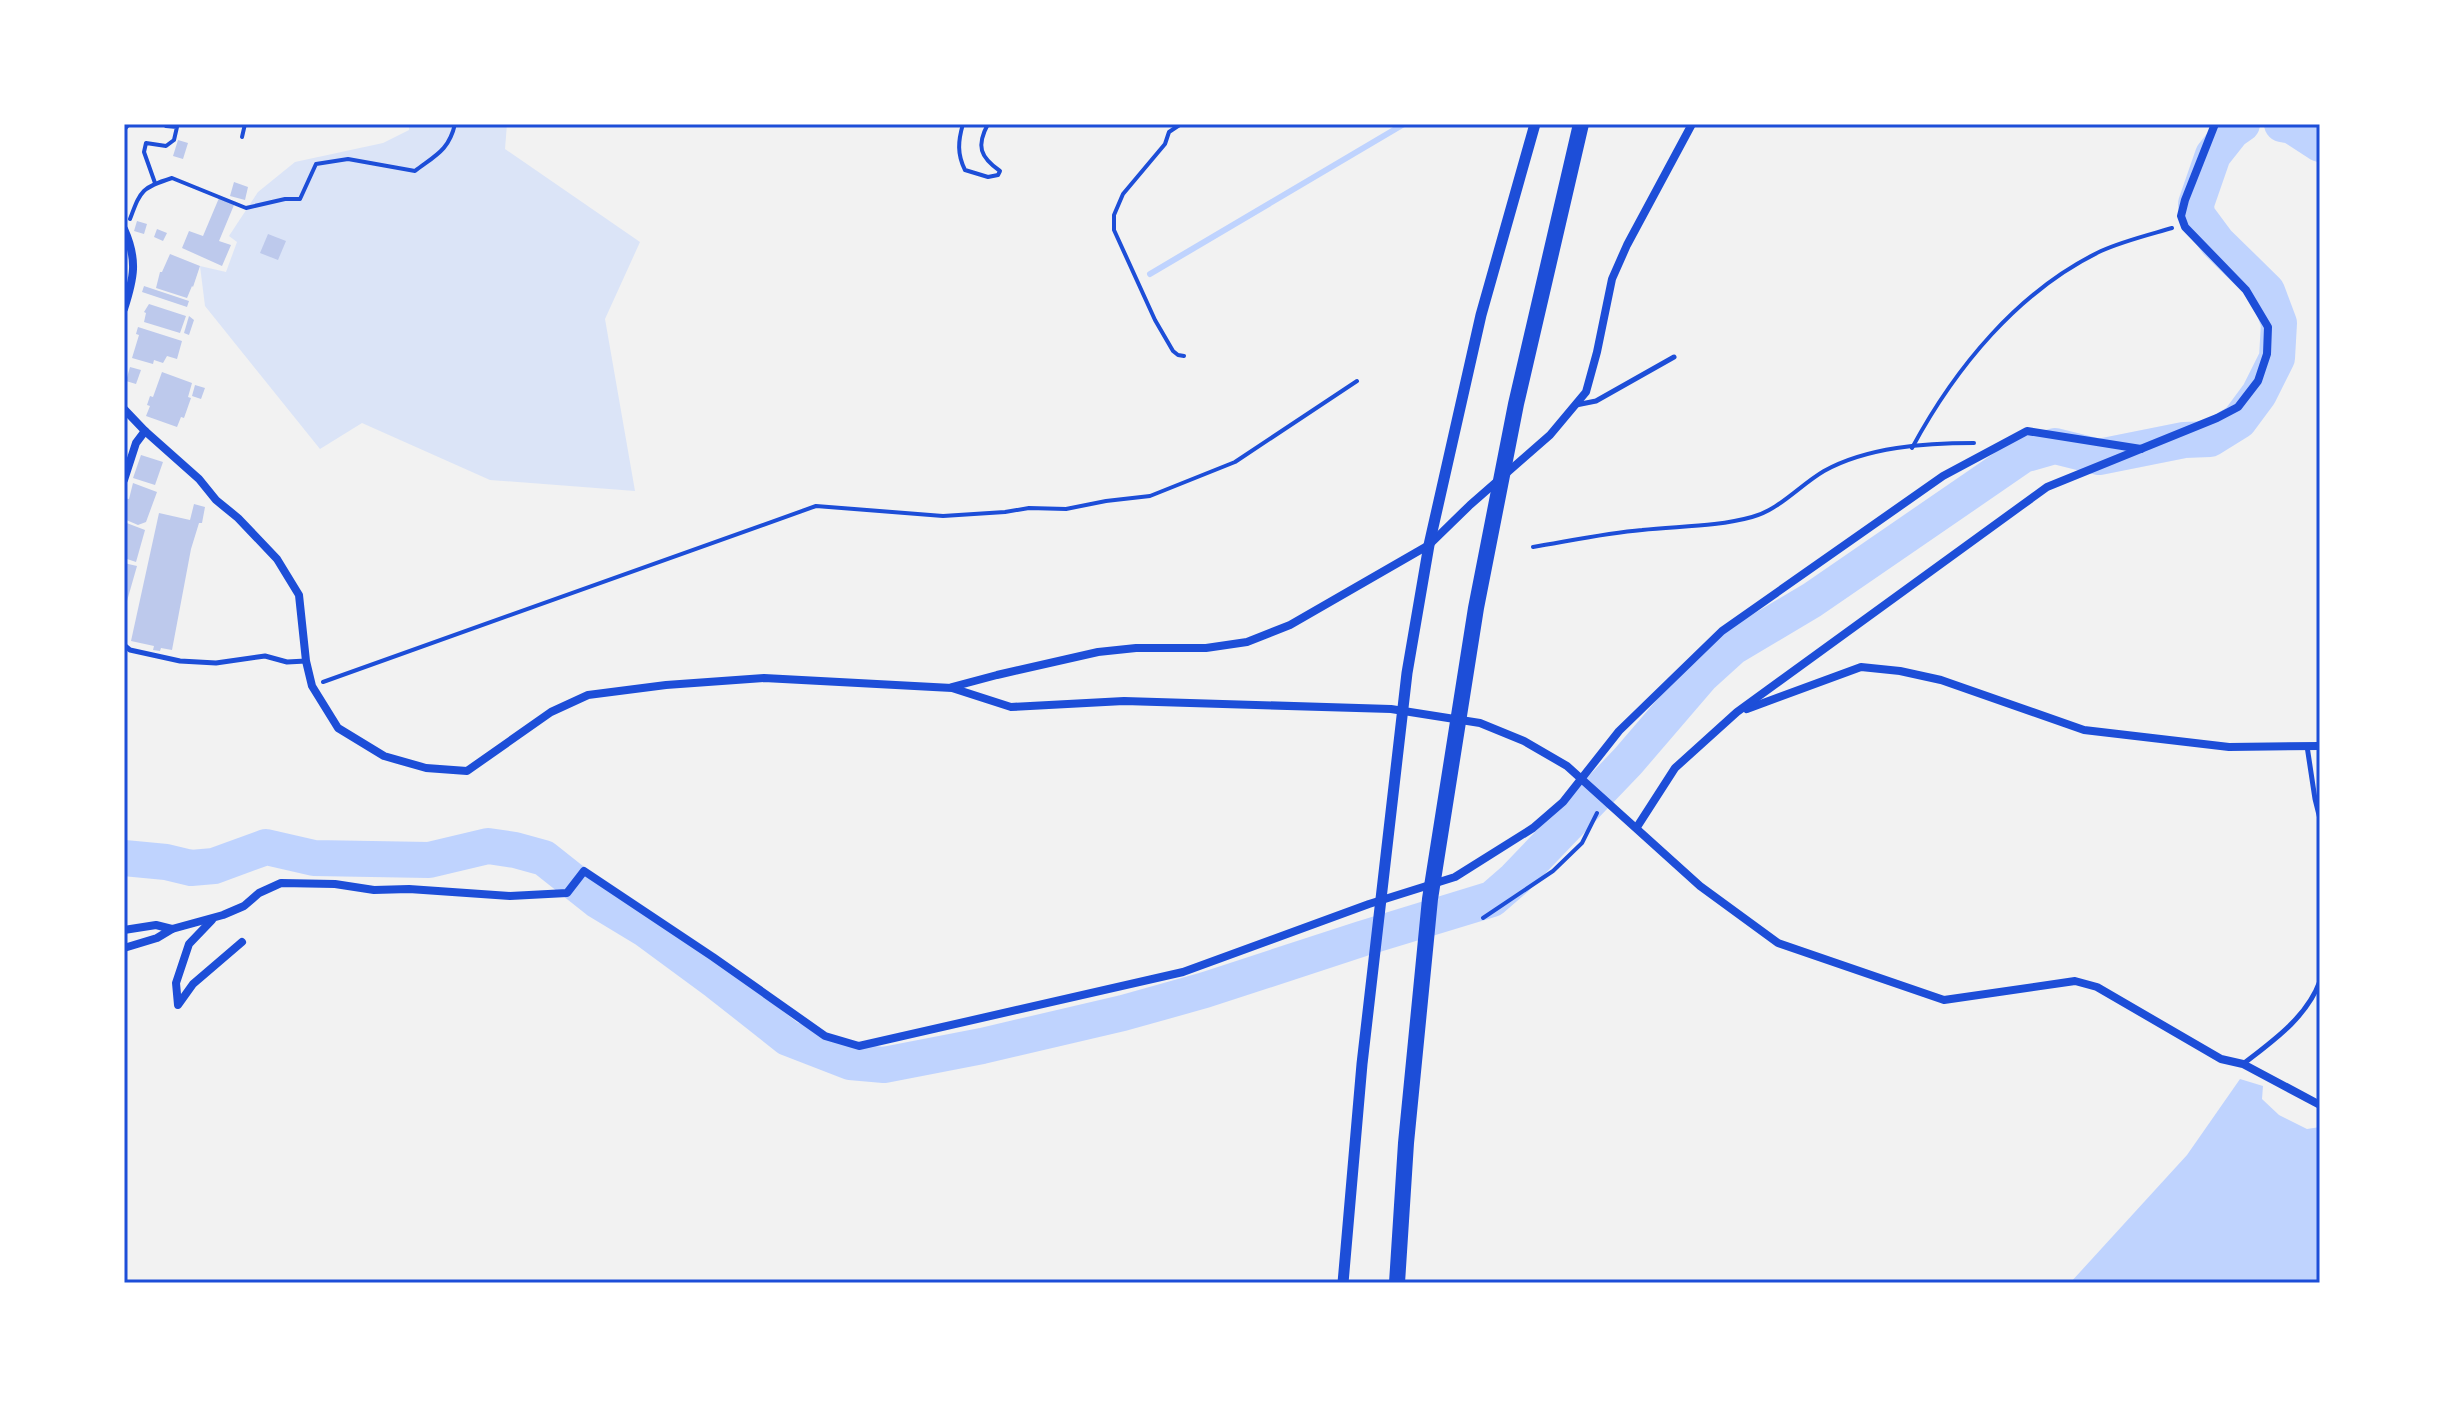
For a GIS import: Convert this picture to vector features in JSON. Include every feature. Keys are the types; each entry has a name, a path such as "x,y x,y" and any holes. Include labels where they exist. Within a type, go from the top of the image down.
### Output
{"highway":[{"path":"1397,1283 1406,1143 1430,899 1476,608 1516,404 1581,124"},
{"path":"1402,1200 1409,1283"}],"street":[{"path":"1343,1283 1362,1064 1407,673 1429,545 1481,315 1535,124"},
{"path":"952,688 1098,652 1136,648 1206,648 1247,642 1290,625 1429,545 1550,435 1586,392 1612,279 1692,124"},
{"path":"1637,827 1675,768 1737,712 2047,487 2238,407 2258,381 2267,354 2268,327 2246,290 2185,227 2181,216 2215,124"},
{"path":"124,309 133,282 134,257 125,230"},
{"path":"124,409 199,479 216,500 277,559 299,595 306,661 312,686 338,728 384,756 426,768 467,771 551,712 588,695 666,685 764,678 952,688 1011,707 1124,701 1391,709 1480,723 1524,741 1567,766 1700,886 1778,943 1944,1000 2075,981 2097,987 2221,1059 2243,1064 2320,1105"},
{"path":"124,480 136,443 145,431"},
{"path":"124,948 244,906 259,893 281,883 510,896 567,893 584,871 825,1036 859,1046 1183,972 1369,904 1455,877 1533,828 1563,802 1619,731 1722,631 1943,476 2027,431 2141,449"},
{"path":"1737,712 1861,667 1941,680 2084,730 2229,747 2320,746"},
{"path":"214,918 189,944 176,983 178,1005 193,984 242,942"},
{"path":"124,930 156,925 172,929"}],"lane":[{"path":"1576,405 1596,401 1674,357"},
{"path":"124,645 130,650 180,661 216,663 265,656 287,662 306,661"},
{"path":"2307,746 2320,819"},
{"path":"2243,1064 2289,1027 2315,996 2320,981"}],"path":[{"path":"124,130 129,124"},
{"path":"155,183 144,152 146,143 166,146 174,140 177,127 165,124"},
{"path":"242,137 245,124"},
{"path":"125,230 141,192 155,183 172,178 246,208 285,199 300,199 316,164 348,159 415,171 446,148 455,124"},
{"path":"963,124 958,147 961,162 965,170 988,177 998,175 1000,171 982,154 988,124"},
{"path":"1181,124 1169,132 1165,144 1123,194 1114,215 1114,230 1155,320 1173,351 1184,356"},
{"path":"1912,448 1929,416 1978,350 2043,286 2103,250 2178,227"},
{"path":"312,686 816,506 943,516 1029,508 1066,509 1150,496 1235,462 1357,381"},
{"path":"1533,547 1638,530 1716,524 1755,517 1844,460 1958,443 2004,443"},
{"path":"1483,918 1553,871 1582,843 1602,804"}],"shaded area":[{"path":"409,124 507,124 505,149 640,242 605,319 635,491 490,480 362,423 320,449 205,306 200,266 226,272 237,242 229,236 258,192 295,162 383,143 409,130"}],"water":[{"path":"2240,1079 2263,1086 2262,1099 2279,1115 2307,1129 2320,1127 2320,1283 2070,1283 2187,1155"}],"building":[{"path":"178,140 188,143 183,159 173,156"},
{"path":"234,182 248,187 245,200 230,196"},
{"path":"219,198 234,205 219,241 231,245 222,266 182,248 189,231 203,236"},
{"path":"137,221 147,224 144,234 134,231"},
{"path":"157,229 167,233 163,241 154,237"},
{"path":"268,234 286,241 278,260 260,253"},
{"path":"170,254 200,266 187,298 156,288"},
{"path":"144,286 189,301 187,307 142,292"},
{"path":"149,304 186,316 180,333 144,322 144,312"},
{"path":"189,316 194,320 189,335 184,333"},
{"path":"138,327 182,341 177,359 167,356 163,363 154,360 153,364 132,358 139,335 136,334"},
{"path":"130,367 141,370 136,384 126,381"},
{"path":"162,372 192,383 188,397 191,398 177,427 146,416 150,396 153,397"},
{"path":"195,385 205,388 201,399 192,396"},
{"path":"141,455 163,462 155,485 133,478"},
{"path":"133,483 157,492 146,522 138,525 124,519 124,498 129,499"},
{"path":"194,504 205,507 191,549 172,650 153,650 154,646 131,641 159,513 190,520"},
{"path":"124,522 145,530 136,562 124,558"},
{"path":"124,563 137,566 125,608 124,608"}],"waterway":[{"path":"1150,274 1404,124"},
{"path":"124,858 191,868 214,866 266,847 314,858 429,860 488,846 515,850 544,858 597,900 645,929 717,982 788,1038 850,1062 884,1065 1123,1013 1492,899 1628,761 1701,676 1733,647 1812,600 2023,455 2055,446 2099,457 2184,440 2210,439 2239,421 2259,394 2277,358 2279,323 2267,291 2217,242 2197,215 2196,204 2213,155 2232,131 2242,124"},
{"path":"2282,124 2292,126 2320,144"}]}
